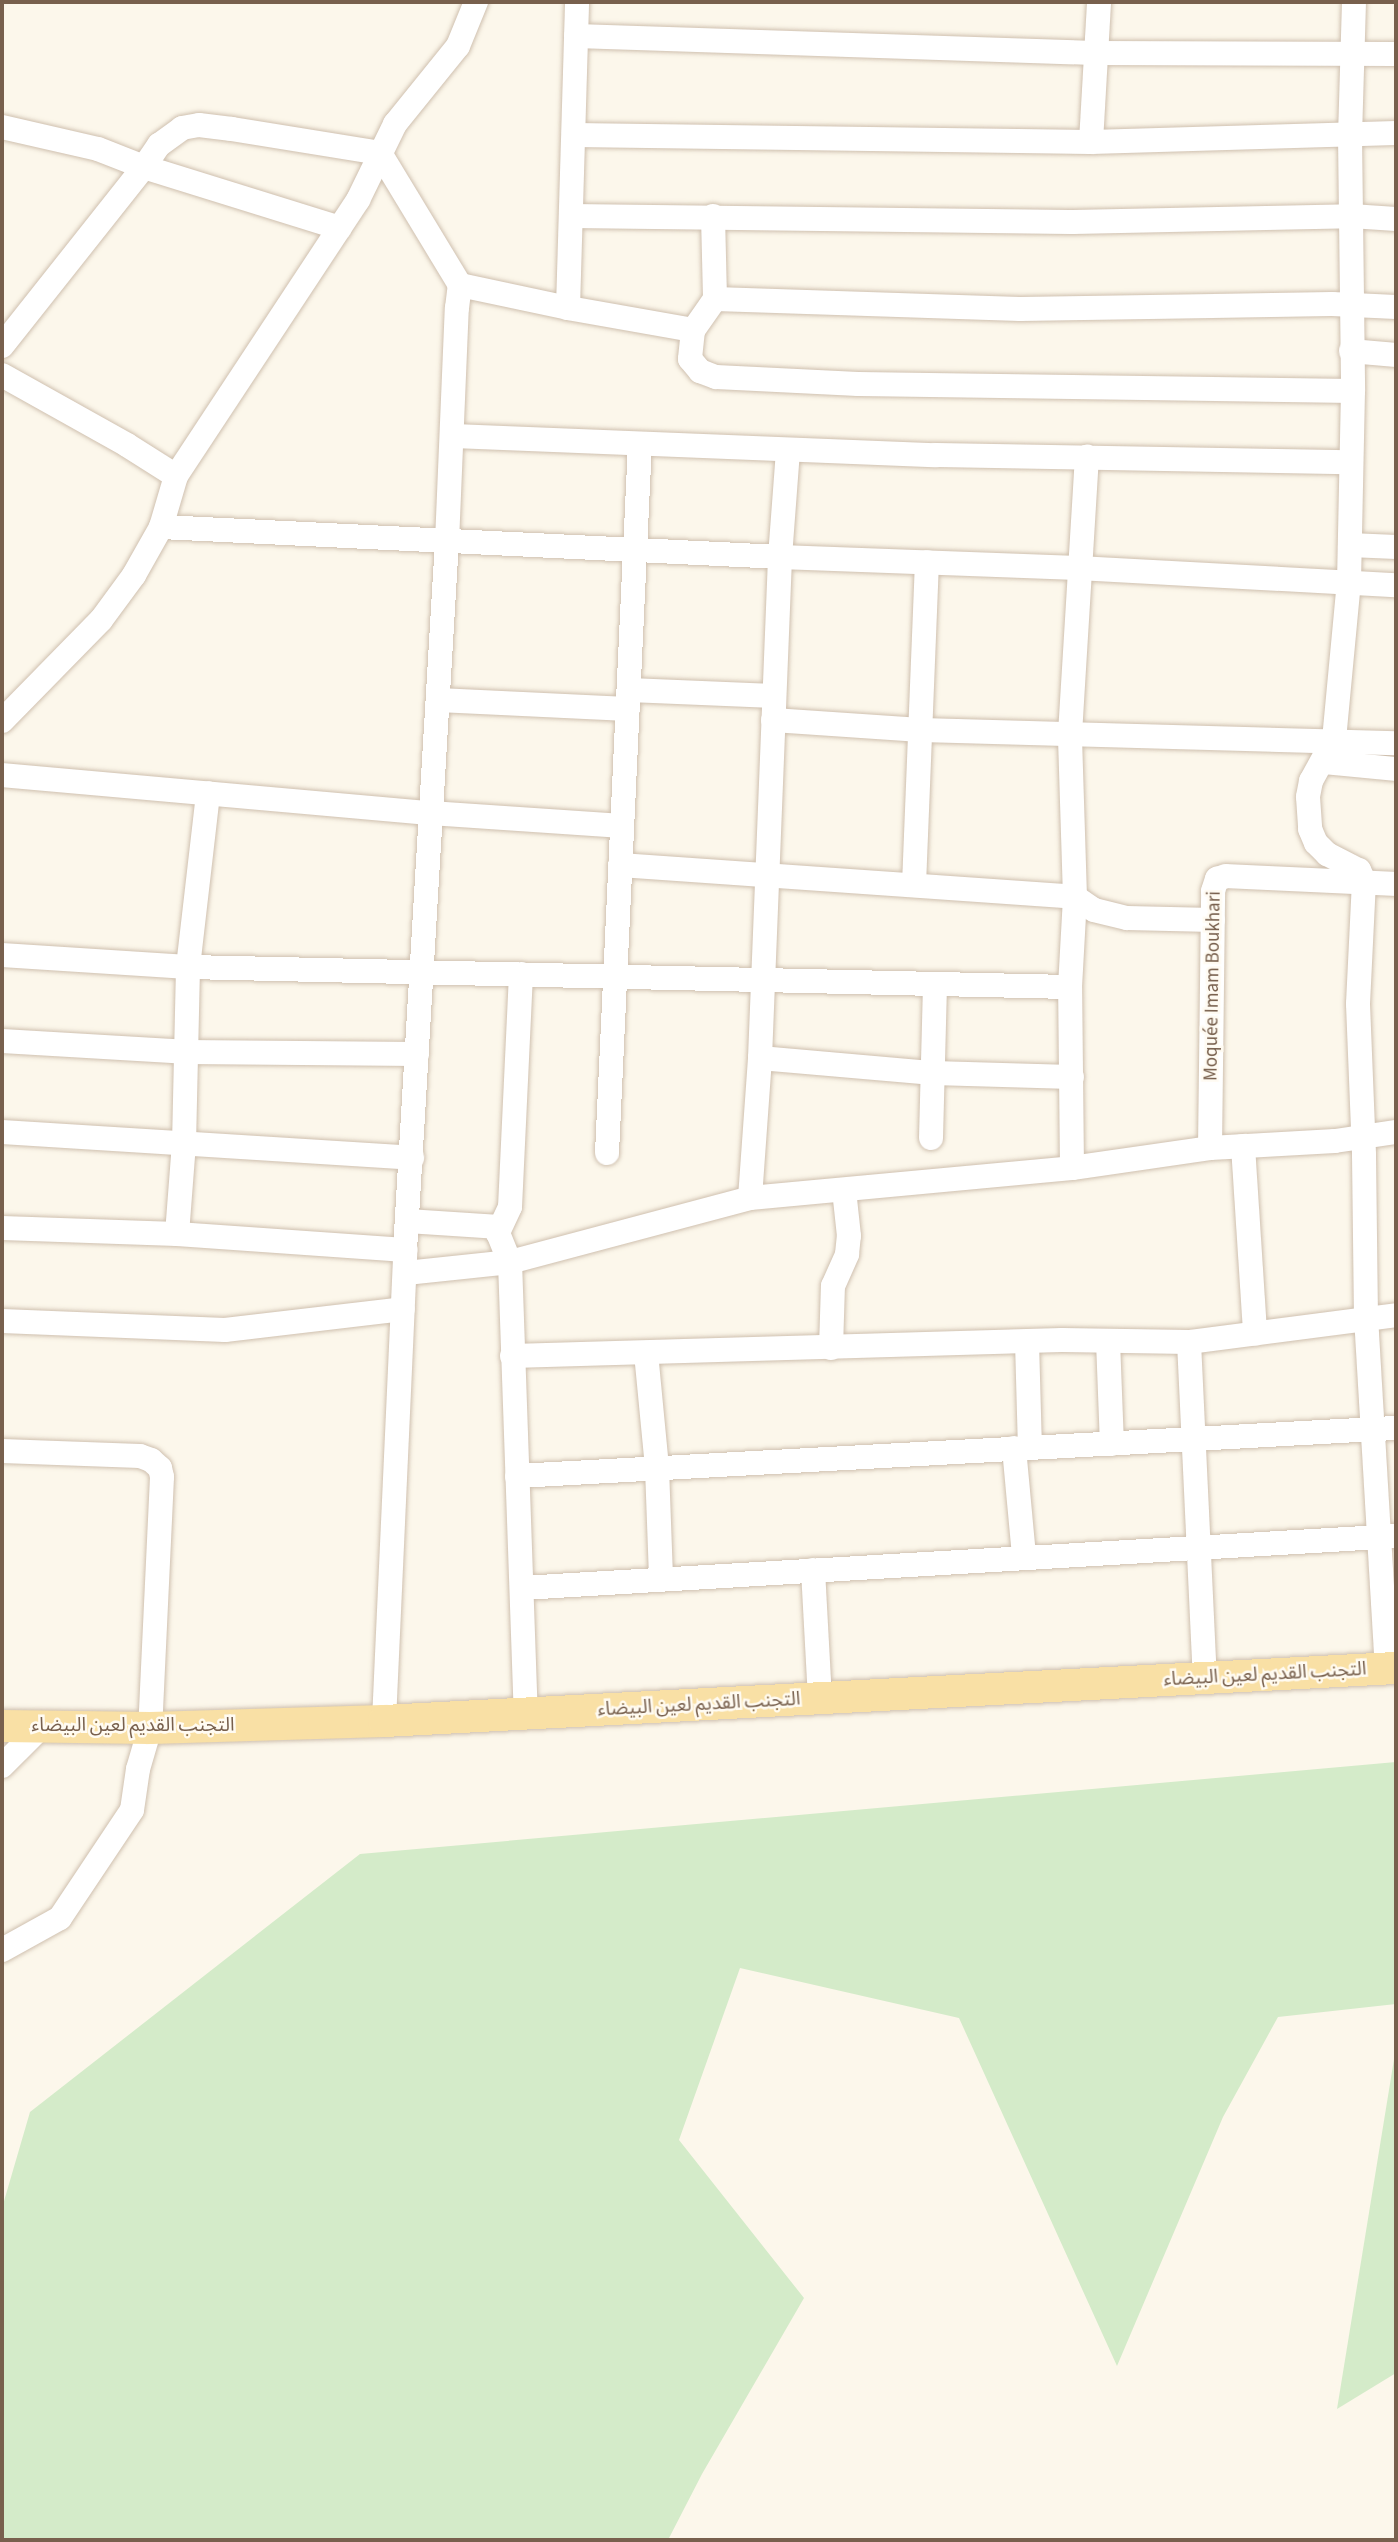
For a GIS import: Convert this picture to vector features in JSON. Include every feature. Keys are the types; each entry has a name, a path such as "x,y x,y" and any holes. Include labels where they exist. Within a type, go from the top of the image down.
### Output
{"main road":[{"name":"التجنب القديم لعين البيضاء","path":"2,1726 150,1728 384,1721 1392,1668"}],"street":[{"path":"2,721 101,620 134,575 161,527 176,476 358,200 395,124 458,46 476,2"},
{"path":"568,308 577,2"},
{"path":"1091,142 1099,2"},
{"path":"1354,2 1350,135 1353,391 1349,581 1334,739 1311,781 1308,797 1310,829 1322,848 1359,870 1364,881 1358,1004 1364,1138 1366,1317 1384,1429 1392,1668"},
{"path":"576,36 1094,53 1396,54"},
{"path":"2,346 169,135 182,128 199,125 380,153 460,285 403,1309 384,1721"},
{"path":"4,132 98,149 144,167 340,228"},
{"path":"574,135 1091,142 1396,133"},
{"path":"571,216 1073,222 1351,216 1396,219"},
{"path":"713,216 715,299 694,330 690,359 693,367 716,377 872,384 1353,391"},
{"path":"460,285 568,308 694,330"},
{"path":"715,299 1020,309 1352,304 1396,307"},
{"path":"1351,351 1396,355"},
{"path":"2,375 127,445 176,476"},
{"path":"453,436 788,450 1351,463"},
{"path":"607,1153 640,444"},
{"path":"750,1198 760,1058 780,557 788,450"},
{"path":"1072,1168 1070,987 1074,897 1070,734 1078,568 1087,457"},
{"path":"161,527 1396,585"},
{"path":"1350,545 1396,547"},
{"path":"914,886 927,562"},
{"path":"438,700 629,699 774,708 920,730 1334,739 1396,743"},
{"path":"1323,762 1396,769"},
{"path":"2,775 431,813 622,825"},
{"path":"177,1234 184,1144 187,967 208,793"},
{"path":"620,865 1074,897 1094,910 1127,918 1213,920"},
{"name":"Moquée Imam Boukhari","path":"1210,1148 1214,883 1219,877 1396,884"},
{"path":"2,955 187,967 1070,987"},
{"path":"521,974 510,1207 499,1227 500,1239 510,1262 526,1714"},
{"path":"931,1138 935,986"},
{"path":"2,1041 185,1052 417,1054"},
{"path":"760,1058 933,1073 1072,1077"},
{"path":"2,1132 411,1158"},
{"path":"2,1228 177,1234 406,1262 510,1262 750,1198 1072,1168 1210,1148 1364,1138 1396,1132"},
{"path":"1243,1146 1255,1334"},
{"path":"831,1348 833,1286 847,1254 849,1236 844,1190"},
{"path":"408,1220 499,1227"},
{"path":"2,1321 225,1330 403,1309"},
{"path":"512,1356 1027,1342 1189,1342 1396,1315"},
{"path":"1024,1556 1022,1447 1027,1342"},
{"path":"1108,1342 1112,1444"},
{"path":"1189,1342 1205,1678"},
{"path":"646,1353 657,1468 661,1579"},
{"path":"517,1476 1384,1429"},
{"path":"2,1451 140,1456 151,1460 160,1468 150,1728 138,1769 132,1810 88,1880 60,1918 2,1951"},
{"path":"522,1588 1024,1556 1389,1537"},
{"path":"813,1570 820,1698"},
{"path":"2,1766 43,1726"}],"green space":[{"path":"1396,1762 1396,2004 1278,2017 1223,2117 1117,2366 959,2018 740,1968 679,2140 804,2298 702,2474 668,2540 2,2540 2,2208 30,2112 360,1854"},
{"path":"1396,2047 1396,2373 1337,2409"}]}
